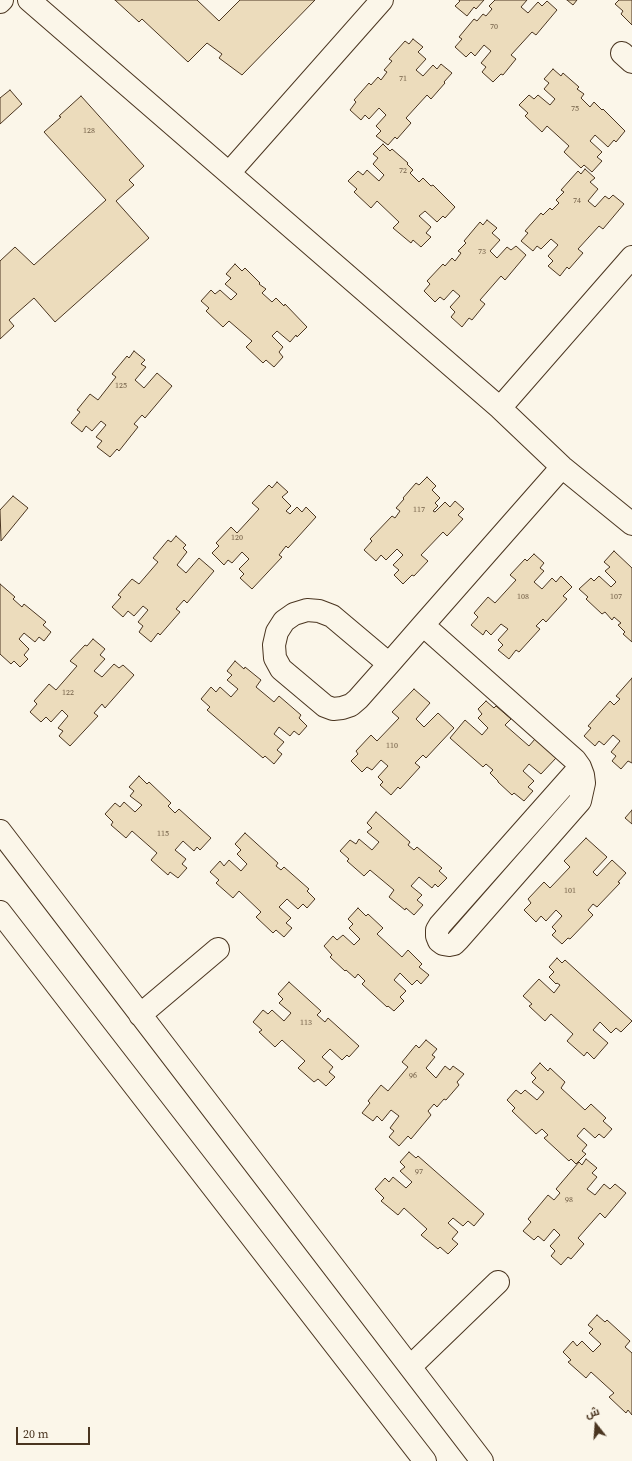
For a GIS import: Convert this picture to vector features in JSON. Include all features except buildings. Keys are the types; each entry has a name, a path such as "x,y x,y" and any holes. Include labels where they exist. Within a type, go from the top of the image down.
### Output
{"street":[{"path":"29,0 500,408 562,467 632,524"},
{"path":"229,173 380,1"},
{"path":"500,408 632,257"},
{"path":"389,664 332,616 319,610 307,610 294,614 284,621 277,632 274,645 275,658 281,670 324,706 333,709 351,705 358,699 389,664 562,467"},
{"path":"423,625 570,755 580,767 583,774 584,783 580,802 458,940 449,945 444,944 437,936 437,930 440,925 580,767"},
{"path":"0,831 482,1461"},
{"path":"0,912 425,1461"},
{"path":"140,1015 218,949"},
{"path":"410,1367 498,1282"}]}
